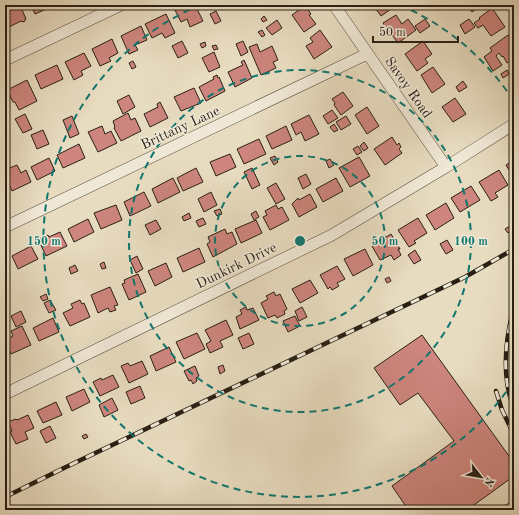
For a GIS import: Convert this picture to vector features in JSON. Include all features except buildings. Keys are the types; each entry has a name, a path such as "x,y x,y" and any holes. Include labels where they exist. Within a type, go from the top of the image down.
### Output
{"street":[{"path":"5,60 121,5"},
{"name":"Savoy Road","path":"334,5 446,167"},
{"name":"Brittany Lane","path":"5,227 367,54"},
{"name":"Dunkirk Drive","path":"5,394 332,235 446,167 514,124"}],"lane":[{"path":"504,510 514,502"}],"railway":[{"path":"5,497 465,277 514,249"},
{"path":"514,307 508,332 506,358 507,384 514,409"},
{"path":"496,391 502,410 514,435"}]}
